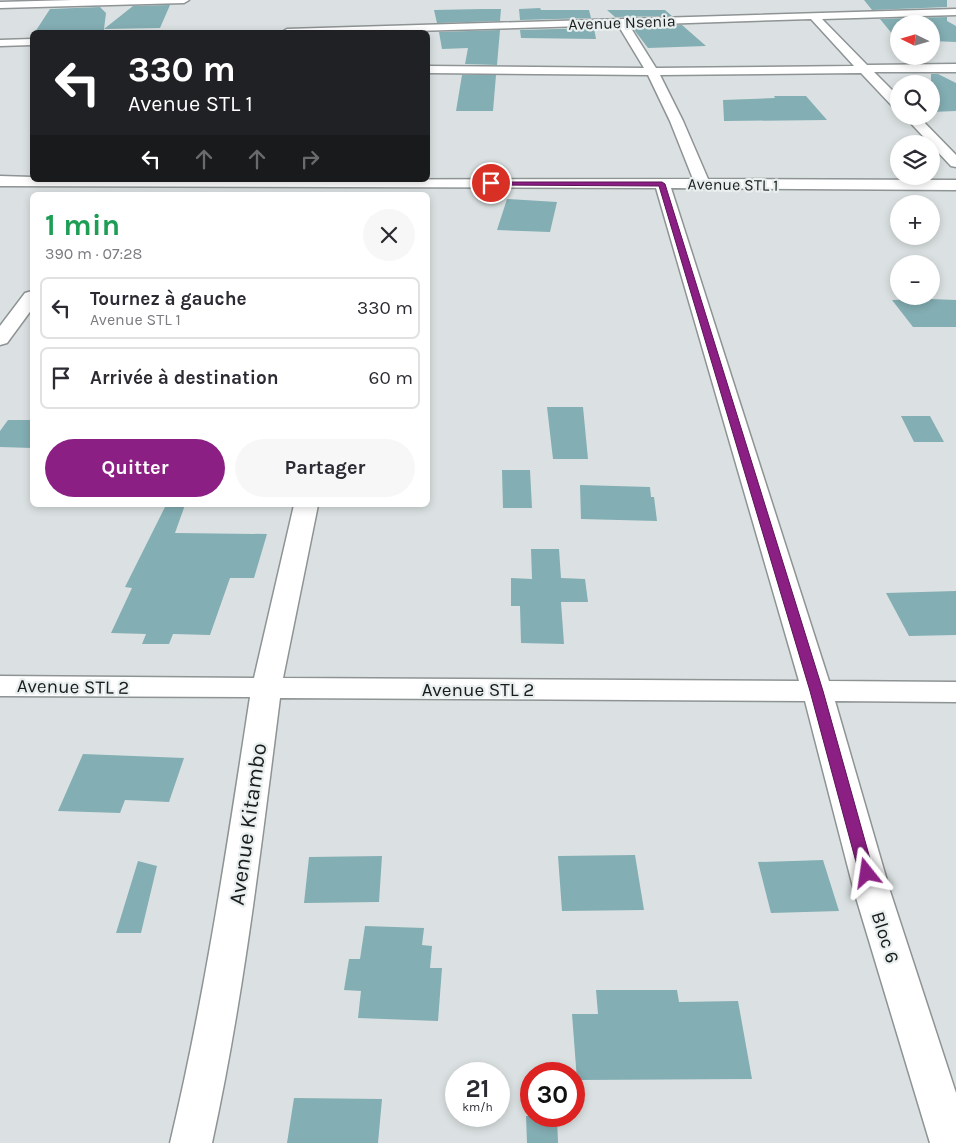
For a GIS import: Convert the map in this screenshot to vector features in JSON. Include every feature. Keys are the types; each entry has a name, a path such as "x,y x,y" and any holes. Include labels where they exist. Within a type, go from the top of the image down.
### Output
{"street":[{"path":"0,5 184,0"},
{"path":"675,7 687,20"},
{"name":"Avenue Nsenia","path":"422,30 956,12"},
{"path":"814,17 890,96"},
{"path":"622,23 643,52 678,122 702,184"},
{"path":"0,57 19,42"},
{"path":"0,43 30,42"},
{"path":"430,70 653,72 956,68"},
{"path":"919,125 956,163"},
{"name":"Avenue STL 1","path":"0,181 30,181"},
{"name":"Avenue STL 1","path":"430,181 949,185"},
{"path":"113,192 121,182"},
{"name":"Avenue STL 1","path":"154,182 375,189 410,182"},
{"name":"Bloc 6","path":"662,184 817,691 872,891 951,1143"},
{"path":"949,185 956,203"},
{"path":"0,339 30,300"},
{"name":"Avenue Kitambo","path":"192,1143 210,1060 226,965 266,688 306,507"},
{"name":"Avenue STL 2","path":"0,686 956,692"}],"building":[{"path":"864,0 947,0 947,7 872,10"},
{"path":"170,5 160,28 104,29 133,6"},
{"path":"100,7 106,13 104,30 36,30 50,9"},
{"path":"540,8 541,10 589,10 591,18 520,20 519,9"},
{"path":"501,9 500,21 437,23 434,10"},
{"path":"607,10 665,10 672,16 615,17"},
{"path":"940,17 947,17 947,21 956,26 956,42 940,41"},
{"path":"880,19 890,19 890,31"},
{"path":"682,25 706,46 648,48 632,27"},
{"path":"594,28 596,39 521,38 520,30"},
{"path":"500,30 497,65 465,64 468,48 442,49 439,32"},
{"path":"462,75 496,75 493,111 456,111"},
{"path":"940,75 956,83 956,111 940,112"},
{"path":"774,96 806,96 827,120 724,121 723,100 775,98"},
{"path":"507,199 557,202 550,232 497,230"},
{"path":"940,299 956,300 956,327 913,327 896,305 940,305"},
{"path":"547,407 583,407 588,459 553,459"},
{"path":"901,416 930,416 944,442 914,442"},
{"path":"8,420 30,420 30,448 0,447 0,431"},
{"path":"502,470 530,470 532,508 503,508"},
{"path":"580,485 650,487 651,497 654,497 657,521 581,519"},
{"path":"165,507 184,507 175,533 267,534 254,578 230,578 210,635 173,634 169,644 142,644 146,634 111,633 132,588 125,587"},
{"path":"531,549 559,549 561,578 585,579 588,602 561,602 564,644 521,643 520,606 511,606 511,578 532,579"},
{"path":"956,591 956,635 909,636 886,593"},
{"path":"83,754 184,758 169,802 125,800 120,813 58,811"},
{"path":"635,855 644,910 562,911 558,856"},
{"path":"382,856 379,902 304,903 309,857"},
{"path":"823,860 839,911 771,913 758,862"},
{"path":"138,861 157,866 141,933 116,933"},
{"path":"365,926 424,928 422,945 432,946 430,968 442,968 438,1021 358,1018 361,991 344,990 349,959 360,959"},
{"path":"596,990 677,990 679,1002 738,1001 752,1079 585,1080 585,1062 576,1062 572,1014 598,1014"},
{"path":"294,1098 382,1099 378,1143 287,1143"},
{"path":"526,1127 557,1127 558,1143 527,1143"}],"route":[{"path":"491,183 662,184 817,691 867,873"}]}
